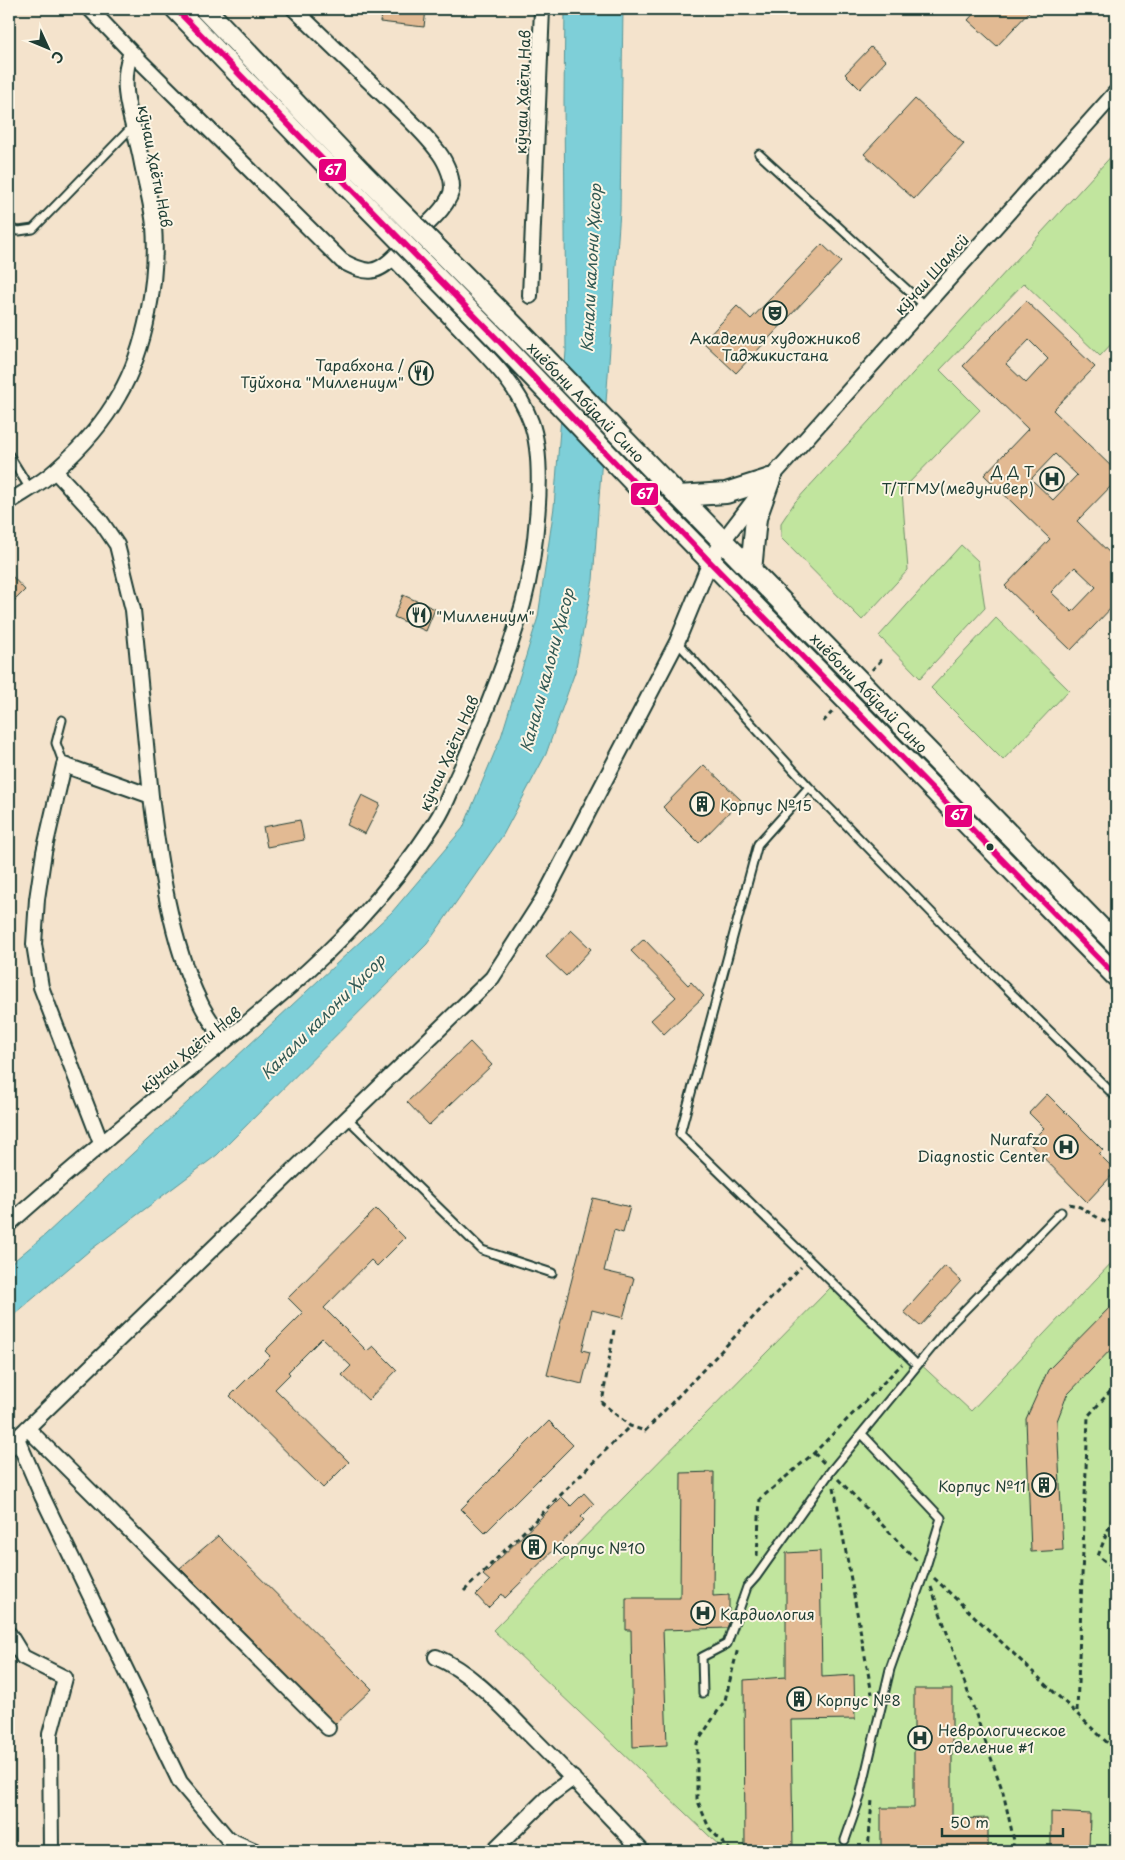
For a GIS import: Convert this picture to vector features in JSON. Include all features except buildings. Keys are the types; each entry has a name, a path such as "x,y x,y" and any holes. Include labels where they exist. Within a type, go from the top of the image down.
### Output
{"main road":[{"name":"хиёбони Абӯалӣ Сино","path":"176,9 346,186 499,341 710,562 1116,976"},
{"name":"хиёбони Абӯалӣ Сино","path":"205,9 361,172 513,325 722,542 1112,932"},
{"path":"678,496 726,493 770,478"},
{"path":"751,571 756,518 770,478"}],"street":[{"path":"90,9 342,261 367,272 380,268 393,258 445,206 452,188 449,173 437,150 418,128 294,9"},
{"name":"кӯчаи Ҳаёти Нав","path":"530,296 542,9"},
{"name":"кӯчаи Ҳаёти Нав","path":"9,502 55,471 89,438 120,394 143,336 154,276 154,225 134,126 125,93 124,82 131,52"},
{"name":"кӯчаи Шамсӣ","path":"13,1444 27,1428 492,978 544,897 677,642 710,562 722,542 770,478 1116,92"},
{"name":"кӯчаи Ҳаёти Нав","path":"9,1224 101,1143 309,969 357,922 399,871 438,818 470,750 517,625 526,593 532,563 538,502 536,442 532,424 520,399 500,370 393,258"},
{"path":"55,471 100,520 117,545 134,610 151,796 157,843 173,925 190,980 200,1003 225,1041"},
{"path":"101,1143 41,987 34,944 37,899 44,852 64,765 151,796"},
{"path":"27,1428 328,1728"},
{"path":"13,1444 42,1496 180,1782 228,1839 256,1851"},
{"path":"9,1634 24,1657 65,1678 50,1734 51,1851"},
{"path":"436,1657 451,1664 474,1681 573,1778 642,1851"},
{"path":"493,1851 550,1795 573,1778"}],"lane":[{"path":"9,229 19,231 33,229 134,126"},
{"path":"759,154 925,306"},
{"path":"9,455 30,489"},
{"path":"677,642 810,787 970,952 1116,1097"},
{"path":"62,720 56,744 64,765"},
{"path":"810,787 758,844 680,1134 917,1365"},
{"path":"347,1118 482,1250 552,1273"},
{"path":"703,1693 702,1657 727,1644 747,1586 756,1577 831,1471 951,1324 1061,1212"},
{"path":"845,1840 860,1797 890,1669 942,1518 862,1434"}],"path":[{"path":"1061,1212 1069,1204 1080,1207 1107,1223 1116,1215"},
{"path":"614,1330 602,1403 630,1426 645,1431 808,1259"},
{"path":"909,1357 814,1452 925,1570 1116,1751"},
{"path":"1077,1712 1088,1416 1116,1385"},
{"path":"464,1591 630,1426"},
{"path":"831,1471 877,1722"},
{"path":"1116,1509 1098,1556 1116,1570"},
{"path":"925,1570 1003,1792 1014,1841 1012,1851"},
{"path":"1115,1851 1116,1782"}],"green space":[{"path":"1116,151 1116,339 1100,356 1024,283 940,370 980,410 902,490 908,570 862,620 781,538 781,523 795,502"},
{"path":"961,545 978,561 985,608 920,678 879,636"},
{"path":"996,618 1069,690 1003,760 931,688"},
{"path":"1116,1258 1116,1851 725,1851 493,1630 834,1284 971,1411"}],"water":[{"name":"Канали калони Ҳисор","path":"565,9 623,9 620,211 593,580 575,672 546,754 503,835 427,944 217,1155 89,1251 9,1319 9,1265 45,1235 392,912 463,828 501,737 538,617 554,507 566,351"}],"transit line":[{"name":"67","path":"176,9 499,341 710,562 1116,976"}],"place":[{"name":"Академия художников Таджикистана","path":"775,313"},
{"name":"Тарабхона / Тӯйхона \"Миллениум\"","path":"421,373"},
{"name":"Д Д Т Т/ТГМУ(медунивер)","path":"1052,479"},
{"name":"\"Миллениум\"","path":"419,615"},
{"name":"Корпус №15","path":"702,804"},
{"name":"Nurafzo Diagnostic Center","path":"1066,1147"},
{"name":"Корпус №11","path":"1044,1485"},
{"name":"Корпус №10","path":"534,1547"},
{"name":"Кардиология","path":"703,1613"},
{"name":"Корпус №8","path":"799,1699"},
{"name":"Неврологическое отделение #1","path":"920,1738"}]}
